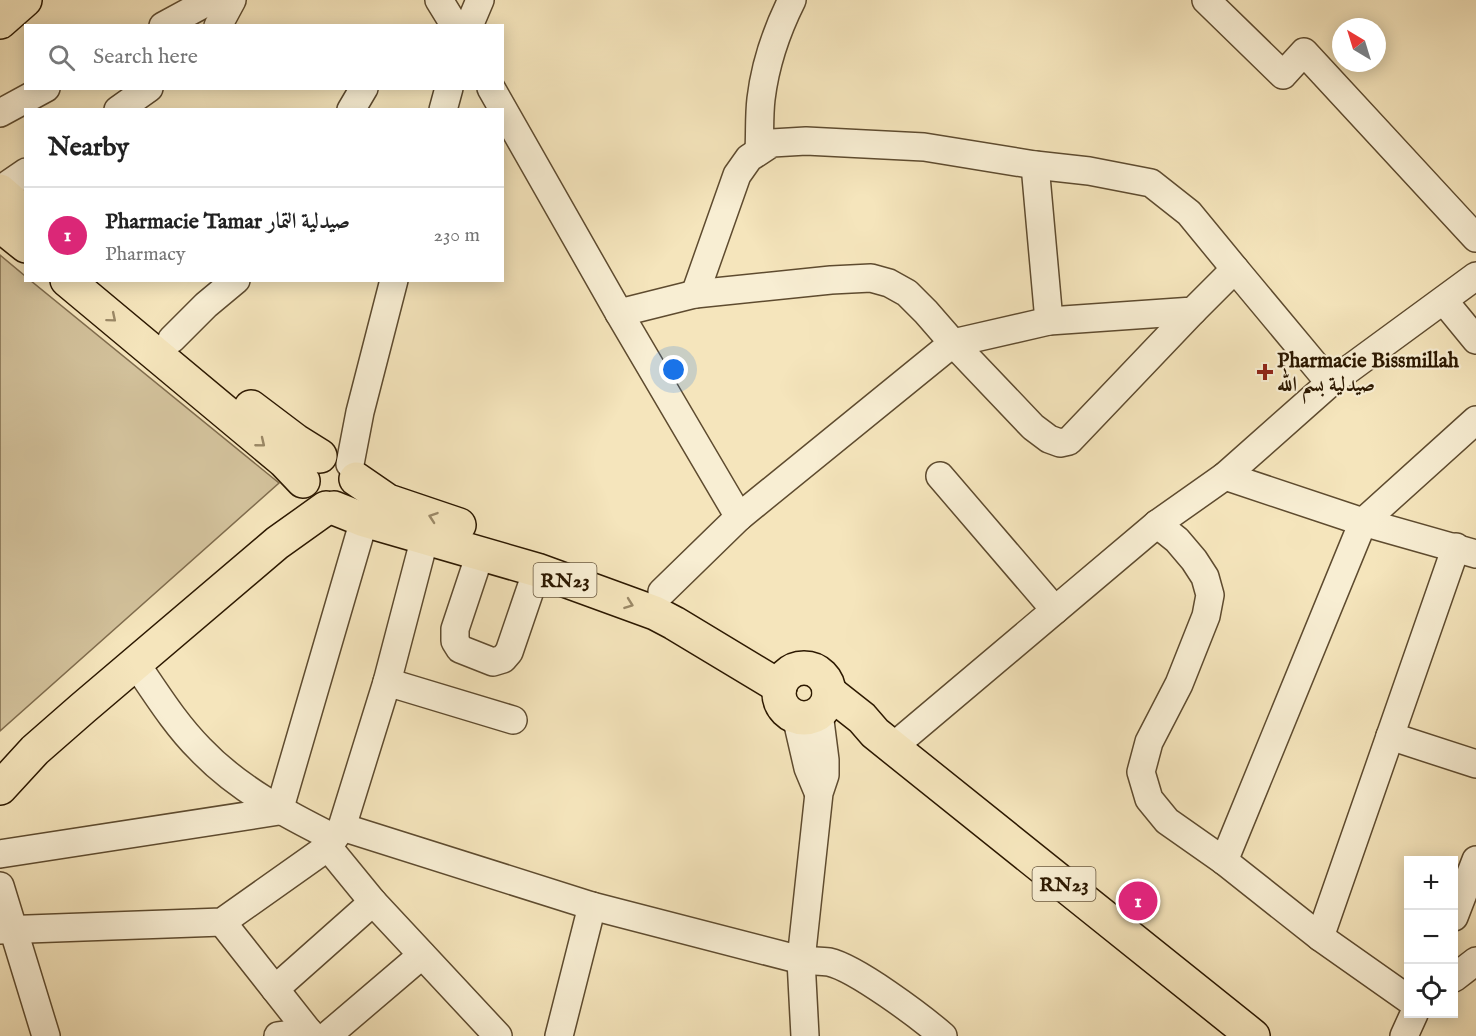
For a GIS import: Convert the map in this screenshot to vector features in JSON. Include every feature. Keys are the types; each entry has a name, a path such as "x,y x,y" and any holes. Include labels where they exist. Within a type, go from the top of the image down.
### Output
{"main road":[{"path":"0,22 25,0"},
{"path":"0,190 24,212"},
{"path":"0,225 24,244"},
{"name":"RN23","path":"69,282 284,461 328,481 662,592 731,629 787,679"},
{"name":"RN23","path":"103,282 253,408 296,441 328,481 364,520 537,570 655,613 787,679 810,669 818,672 827,684 817,708"},
{"path":"0,788 35,750 277,543 328,481"},
{"name":"RN23","path":"787,679 781,701 784,708 817,708 852,728 884,740 1253,1036"}],"street":[{"path":"167,24 211,0"},
{"path":"219,24 232,0"},
{"path":"470,24 480,0"},
{"path":"759,152 761,101 765,74 792,0"},
{"path":"1206,0 1283,75 1304,52 1476,238"},
{"path":"0,113 42,90"},
{"path":"121,108 146,90"},
{"path":"352,108 363,90"},
{"path":"444,108 448,90"},
{"path":"492,90 502,108"},
{"path":"504,111 739,517"},
{"path":"695,294 737,175 749,158 772,144 806,141 924,147 1035,165 1089,171 1151,183 1189,213 1330,383"},
{"path":"1035,165 1049,321"},
{"path":"0,190 24,173"},
{"path":"619,313 695,294 831,280 871,279 889,283 907,293 1034,427 1049,439 1060,443 1069,441 1235,269"},
{"path":"884,740 1055,610 1157,524 1225,476 1330,383 1476,276"},
{"path":"172,339 206,304 234,282"},
{"path":"328,481 360,412 393,282"},
{"path":"1444,301 1476,340"},
{"path":"662,592 739,517 953,343 1049,321 1193,311"},
{"path":"1224,861 1362,522 1476,420"},
{"path":"940,476 1055,610"},
{"path":"1225,476 1362,522 1466,551 1390,736 1320,937"},
{"path":"279,811 364,520"},
{"path":"1157,524 1178,540 1194,560 1205,577 1210,595 1206,616 1179,684 1149,742 1141,772 1149,799 1167,821 1224,861 1320,937 1404,996"},
{"path":"7,929 222,922 335,838 387,682 425,537"},
{"path":"480,554 455,629 454,641 460,650 493,662 503,658 509,652 537,570"},
{"path":"136,664 174,718 199,748 223,771 279,811 335,838 801,960 830,963 848,969 888,995 943,1036"},
{"path":"387,682 513,720"},
{"path":"808,1033 801,960 819,793 808,768 817,708"},
{"path":"1390,736 1476,764"},
{"path":"0,854 279,811"},
{"path":"335,838 373,902 498,1036"},
{"path":"1457,910 1476,861"},
{"path":"0,886 7,929 46,1036"},
{"path":"275,989 373,902"},
{"path":"559,1036 592,906"},
{"path":"222,922 275,989 316,1035"},
{"path":"278,1036 316,1035 422,955"},
{"path":"1458,975 1476,961"},
{"path":"1404,1036 1412,1018"}],"shaded area":[{"path":"0,255 24,275 24,282 32,282 279,483 0,731"}],"place":[{"name":"Pharmacie Bissmillah صيدلية بسم الله","path":"1265,372"},
{"name":"Pharmacie Tamar صيدلية التمار","path":"1138,901"}]}
